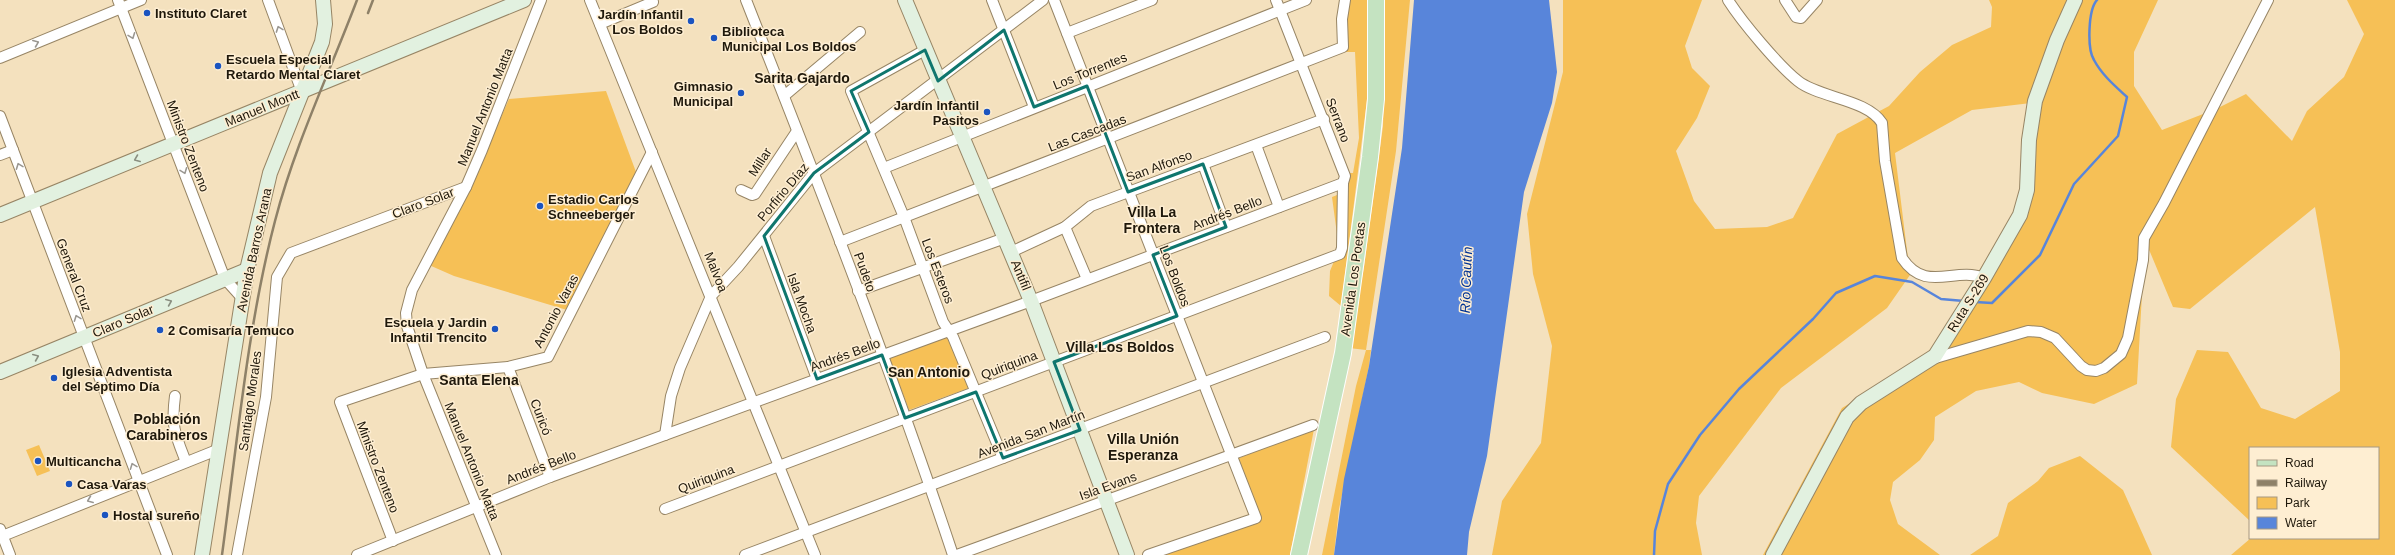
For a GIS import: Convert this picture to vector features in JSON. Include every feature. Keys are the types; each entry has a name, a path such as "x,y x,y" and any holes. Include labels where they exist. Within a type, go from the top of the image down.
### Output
{"main road":[{"name":"Avenida Los Poetas","path":"1299,555 1343,353 1365,195 1376,99 1376,0"}],"street":[{"path":"0,58 119,4 142,0"},
{"path":"268,0 302,92"},
{"name":"Avenida Barros Arana","path":"202,555 217,450 247,270 270,173 322,42 325,24 323,0"},
{"name":"Manuel Montt","path":"0,216 524,0"},
{"name":"Manuel Antonio Matta","path":"496,555 423,374 408,326 407,305 412,290 466,187 541,0"},
{"name":"Malvoa","path":"590,0 712,296 815,555"},
{"name":"Pudeto","path":"746,0 840,242 930,486 953,555"},
{"name":"Antifil","path":"905,0 1031,301 1127,555"},
{"path":"992,0 1034,107"},
{"name":"Porfirio Díaz","path":"665,436 671,396 680,368 712,296 764,236 814,173 938,81 1043,0"},
{"name":"Los Boldos","path":"1054,0 1256,518 1148,555"},
{"path":"1067,34 1152,0"},
{"name":"Serrano","path":"1276,0 1324,119 1345,176 1343,183 1342,248 1340,254"},
{"name":"Los Torrentes","path":"884,168 1306,0"},
{"name":"Las Cascadas","path":"840,242 984,188 1343,48 1342,19 1345,0"},
{"path":"1728,0 1779,64 1798,82 1866,109 1879,118 1882,123 1885,161 1902,258 1909,268 1917,274 1933,278 1974,274 1982,281"},
{"path":"1785,0 1796,16 1801,18 1817,0"},
{"name":"Ruta S-269","path":"1773,555 1851,412 1866,399 1932,359 1982,281 2024,205 2027,190 2029,140 2035,100 2057,40 2075,0"},
{"path":"1932,359 2028,331 2041,332 2055,338 2081,366 2088,370 2096,371 2104,368 2121,354 2128,338 2143,260 2144,238 2168,196 2268,0"},
{"path":"600,24 653,2"},
{"name":"Ministro Zenteno","path":"119,4 225,279 242,298"},
{"path":"784,96 860,32"},
{"name":"Los Esteros","path":"925,50 851,91 904,217 943,322 949,331 976,392 1003,458"},
{"name":"General Cruz","path":"0,116 167,555"},
{"name":"San Alfonso","path":"1011,252 1065,227 1091,206 1324,119"},
{"name":"Millar","path":"741,190 752,195 755,194 797,131"},
{"path":"1256,144 1279,207"},
{"path":"0,155 13,150"},
{"name":"Antonio Varas","path":"340,402 423,374 508,367 548,357 652,152"},
{"path":"1203,164 1226,227"},
{"name":"Andrés Bello","path":"357,555 550,477 665,436 754,401 1031,301 1343,183"},
{"name":"Claro Solar","path":"290,253 466,187"},
{"path":"1065,227 1088,279"},
{"name":"Isla Mocha","path":"764,236 817,379"},
{"path":"858,292 1005,238"},
{"name":"Santiago Morales","path":"237,555 266,398 277,277 290,253"},
{"name":"Quiriquina","path":"665,508 1340,254"},
{"name":"Claro Solar","path":"0,372 247,270"},
{"name":"Avenida San Martín","path":"745,555 1325,337"},
{"name":"Curicó","path":"508,367 550,477"},
{"path":"176,396 173,428 186,462"},
{"name":"Ministro Zenteno","path":"340,402 393,541"},
{"name":"Isla Evans","path":"957,555 1314,425"},
{"path":"10,555 1,534 217,450"}],"highlighted area":[{"path":"1004,30 1034,107 1087,86 1128,192 1203,164 1226,227 1153,255 1177,316 1054,362 1080,430 1003,458 976,392 905,418 882,355 817,379 764,236 814,173 869,132 851,91 925,50 938,81"}],"green space":[{"path":"1347,0 1367,0 1369,84 1341,306 1329,296 1330,271 1339,249 1332,197 1346,189 1348,173 1353,173 1359,138 1355,52 1346,52"},
{"path":"1382,0 1410,0 1396,151 1366,350 1349,348 1364,267 1383,126 1385,43"},
{"path":"1563,0 1702,0 1685,46 1692,68 1710,86 1697,118 1676,151 1694,201 1715,229 1767,227 1793,218 1837,134 1889,106 1920,72 1952,45 1991,27 1992,7 1989,0 2158,0 2134,52 2134,86 2162,130 2216,109 2246,94 2292,141 2307,111 2344,77 2364,34 2347,0 2395,0 2395,555 2231,555 2250,539 2379,539 2379,447 2249,447 2249,520 2171,447 2176,399 2197,350 2228,352 2261,408 2295,419 2340,391 2340,352 2315,207 2190,309 2173,307 2145,240 2137,384 2094,404 2042,393 2019,382 1976,391 1935,417 1934,440 1920,460 1893,482 1890,500 1898,524 1940,555 1763,555 1842,408 1930,355 2023,196 2031,103 1972,110 1895,153 1910,275 1887,308 1781,388 1699,496 1696,523 1702,555 1492,555 1502,501 1541,443 1552,346 1533,274 1527,214 1563,72"},
{"name":"Estadio Carlos Schneeberger","path":"606,91 636,172 567,310 454,276 429,265 471,185 509,99"},
{"path":"949,335 969,388 909,410 889,357"},
{"path":"1366,350 1371,350 1369,366 1339,509 1334,555 1322,555 1356,386"},
{"path":"1314,429 1290,555 1161,555 1259,519 1234,460"},
{"name":"Multicancha","path":"39,445 50,471 37,476 26,450"},
{"path":"2080,456 2123,490 2152,555 1970,555 1998,536 2008,503 2038,481 2049,468"}],"water":[{"name":"Río Cautín","path":"1414,0 1549,0 1557,72 1552,103 1524,192 1487,456 1469,532 1467,555 1334,555 1344,479 1369,366 1402,148"}],"waterway":[{"path":"1975,302 1992,303 2040,255 2074,184 2118,136 2127,97 2105,75 2097,65 2092,55 2090,47 2090,20 2097,0"},
{"path":"1654,555 1655,531 1668,484 1700,435 1739,389 1813,319 1836,293 1875,276 1912,282 1941,299 1964,301"}],"railway":[{"path":"222,555 250,345 265,262 275,221 292,164 357,0"},
{"path":"368,13 373,0"}],"place":[{"name":"Instituto Claret","path":"147,13"},
{"name":"Jardín Infantil Los Boldos","path":"691,21"},
{"name":"Biblioteca Municipal Los Boldos","path":"714,38"},
{"name":"Escuela Especial Retardo Mental Claret","path":"218,66"},
{"name":"Gimnasio Municipal","path":"741,93"},
{"name":"Jardín Infantil Pasitos","path":"987,112"},
{"name":"Estadio Carlos Schneeberger","path":"540,206"},
{"name":"Escuela y Jardin Infantil Trencito","path":"495,329"},
{"name":"2 Comisaría Temuco","path":"160,330"},
{"name":"Iglesia Adventista del Séptimo Día","path":"54,378"},
{"name":"Multicancha","path":"38,461"},
{"name":"Casa Varas","path":"69,484"},
{"name":"Hostal sureño","path":"105,515"}],"district":[{"name":"Sarita Gajardo","path":"802,78"},
{"name":"Villa La Frontera","path":"1152,220"},
{"name":"Villa Los Boldos","path":"1120,347"},
{"name":"San Antonio","path":"929,372"},
{"name":"Santa Elena","path":"479,380"},
{"name":"Población Carabineros","path":"167,428"},
{"name":"Villa Unión Esperanza","path":"1143,448"}]}
